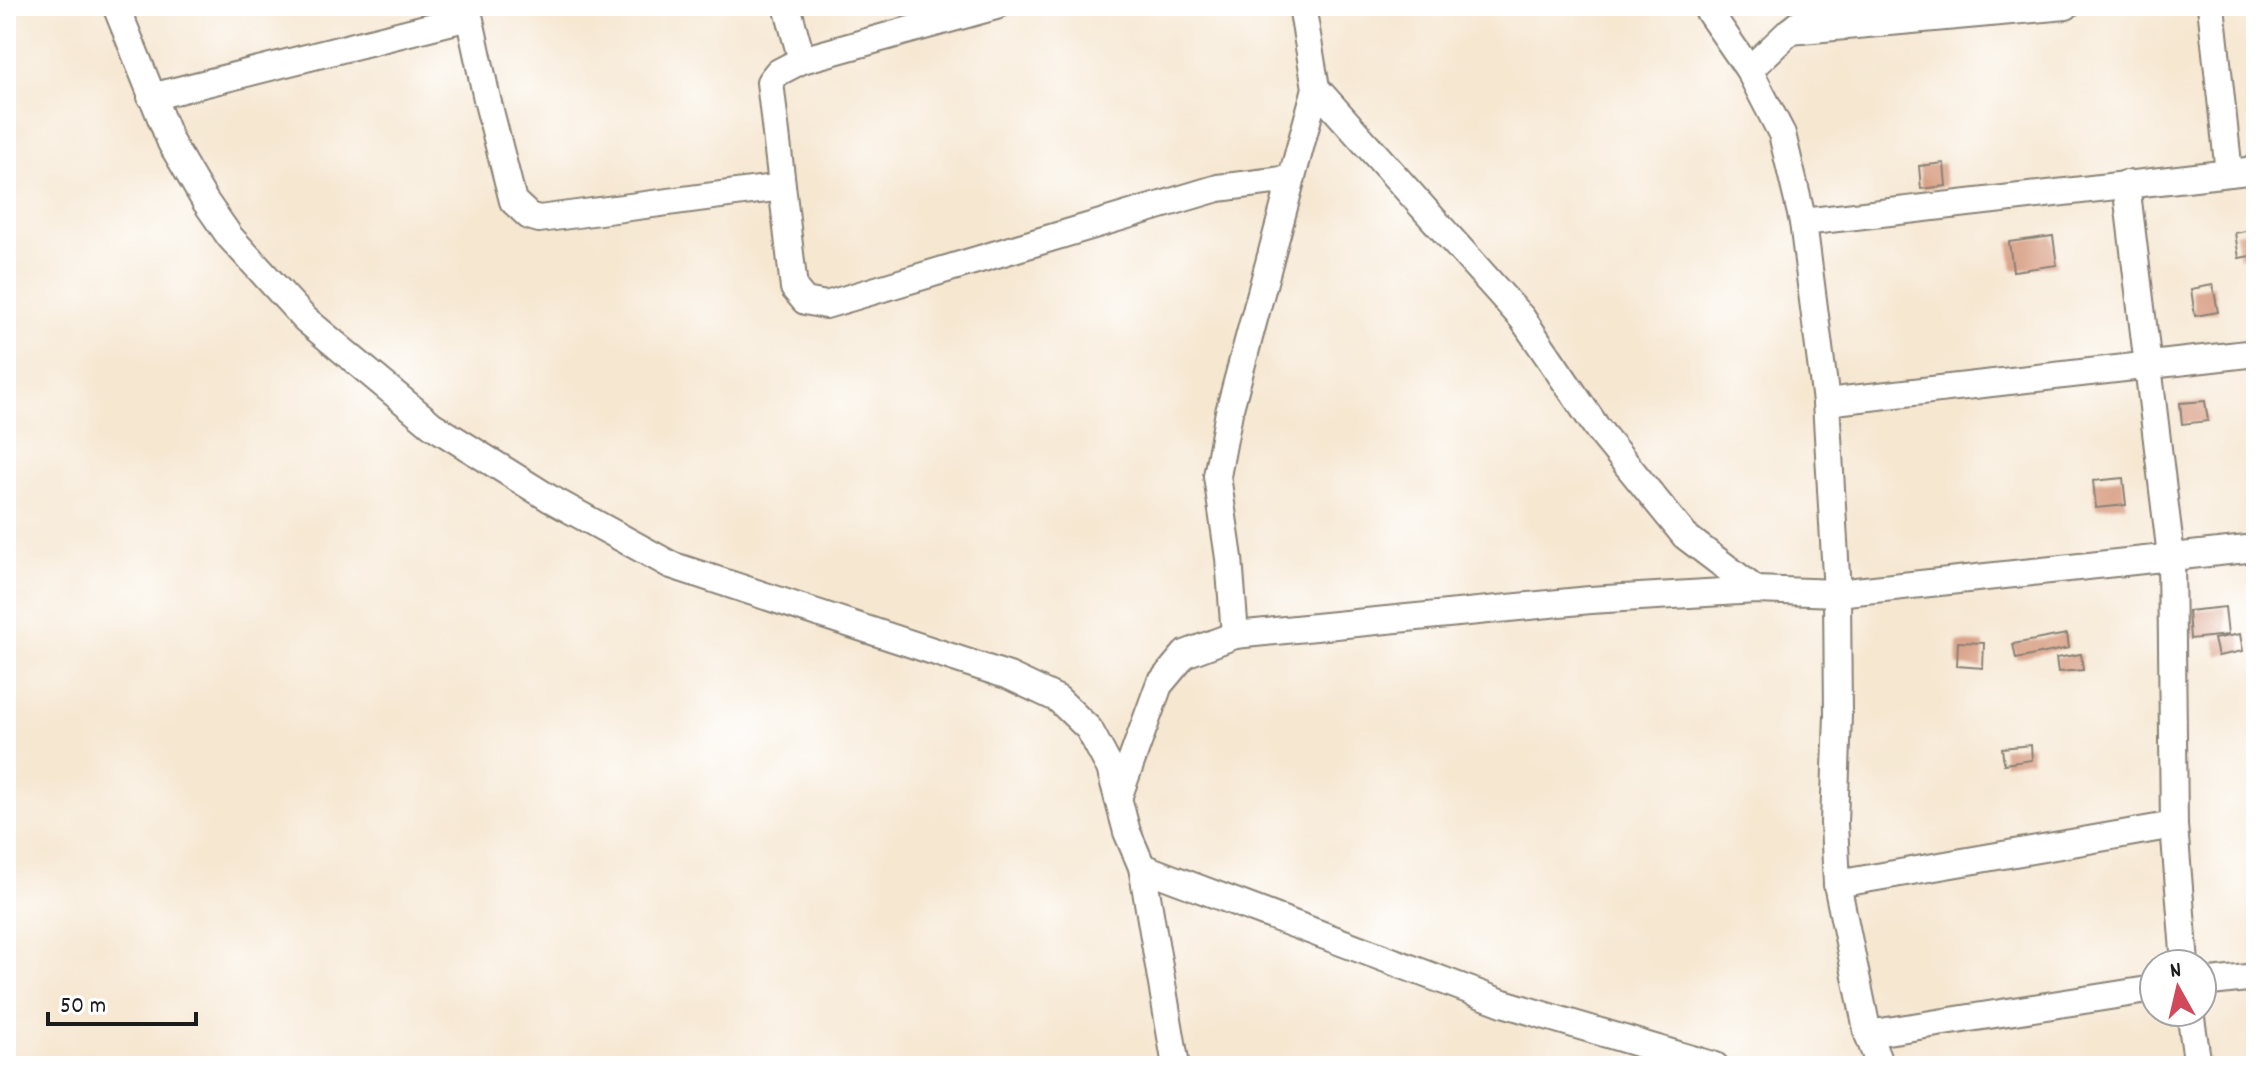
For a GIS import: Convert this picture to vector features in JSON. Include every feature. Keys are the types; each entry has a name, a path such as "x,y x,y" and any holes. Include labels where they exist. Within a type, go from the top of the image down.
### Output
{"street":[{"path":"787,6 802,60"},
{"path":"996,6 802,60 777,73 770,82 794,288 805,301 826,305 1218,188 1291,179"},
{"path":"1235,635 1229,558 1217,476 1229,412 1316,88 1302,6"},
{"path":"1705,6 1749,70 1782,134 1803,222 1826,402 1837,593 1838,715 1834,823 1837,884 1868,1034 1880,1066"},
{"path":"1749,70 1821,6"},
{"path":"1790,31 2066,6"},
{"path":"2211,6 2229,173"},
{"path":"119,9 171,143 230,237 305,319 432,425 549,498 671,565 1009,676 1058,699 1089,729 1110,768 1127,832 1142,867 1176,1066"},
{"path":"151,97 468,11 513,201 529,216 539,219 782,187"},
{"path":"1316,88 1522,318 1597,428 1685,536 1756,590"},
{"path":"1803,222 2256,170"},
{"path":"2126,184 2171,556 2174,825 2184,948"},
{"path":"1826,402 2256,353"},
{"path":"1118,798 1159,685 1185,654 1235,635 1590,600 1756,590 1837,593 2256,548"},
{"path":"1837,884 2174,825"},
{"path":"1142,867 1503,1003 1715,1066"},
{"path":"2218,981 2256,977"},
{"path":"1868,1034 2138,992"},
{"path":"2192,1028 2198,1066"}],"building":[{"path":"1944,163 1946,186 1921,189 1919,166"},
{"path":"2256,229 2256,255 2239,258 2235,233"},
{"path":"2053,236 2057,265 2013,271 2009,242"},
{"path":"2213,285 2218,312 2195,316 2191,289"},
{"path":"2205,401 2208,421 2182,424 2180,403"},
{"path":"2123,478 2126,505 2096,508 2093,481"},
{"path":"2225,607 2228,635 2190,639 2188,611"},
{"path":"2067,634 2069,648 2016,659 2013,644"},
{"path":"2240,634 2243,651 2218,656 2214,639"},
{"path":"1958,642 1984,643 1983,668 1957,666"},
{"path":"2081,654 2083,670 2058,672 2056,658"},
{"path":"2031,745 2032,760 2004,764 2002,748"}]}
